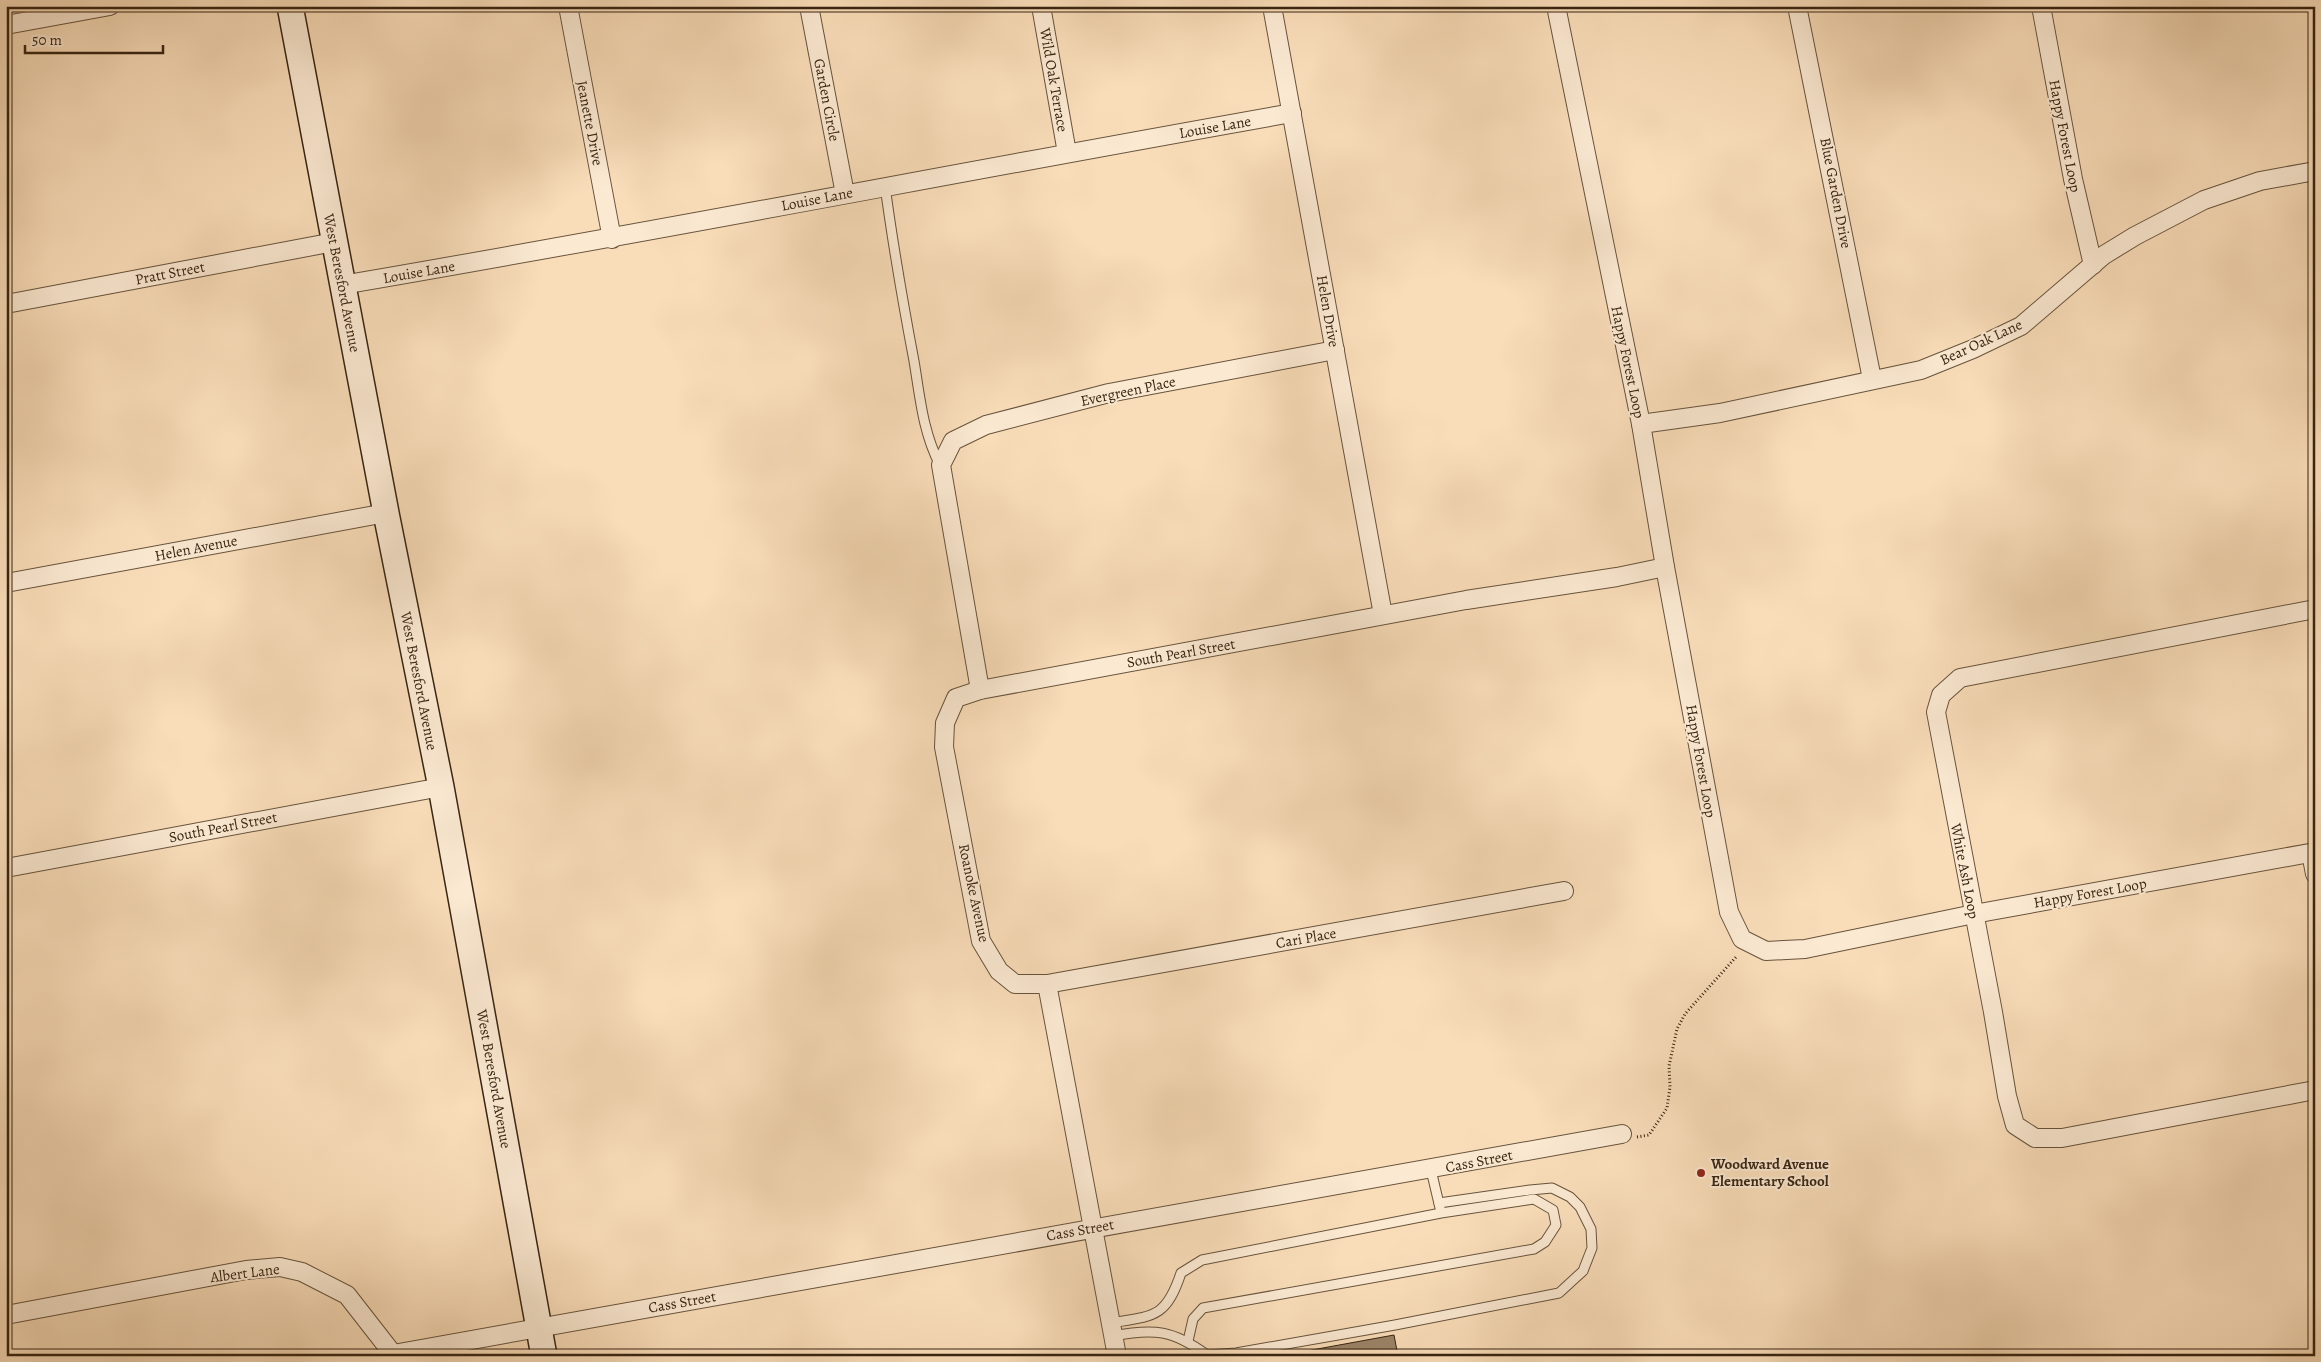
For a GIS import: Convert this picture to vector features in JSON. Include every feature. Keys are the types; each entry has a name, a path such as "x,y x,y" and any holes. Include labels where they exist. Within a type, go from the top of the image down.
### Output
{"street":[{"path":"6,25 110,6"},
{"name":"West Beresford Avenue","path":"290,6 342,285 440,786 544,1356"},
{"name":"Jeanette Drive","path":"568,6 612,239"},
{"name":"Garden Circle","path":"809,6 845,194"},
{"name":"Wild Oak Terrace","path":"1041,6 1067,153"},
{"name":"Helen Drive","path":"1272,6 1383,615"},
{"name":"Happy Forest Loop","path":"1556,6 1641,424 1665,566 1729,912 1742,939 1766,951 1805,949 1974,914 2313,853"},
{"name":"Blue Garden Drive","path":"1797,6 1872,379"},
{"name":"Happy Forest Loop","path":"2041,6 2073,179 2092,265"},
{"name":"Louise Lane","path":"342,285 612,239 885,186 1292,114"},
{"name":"Bear Oak Lane","path":"1641,424 1720,413 1920,370 1973,349 2020,326 2092,265 2135,236 2204,200 2260,181 2315,171"},
{"name":"Pratt Street","path":"6,304 334,242"},
{"name":"Evergreen Place","path":"941,465 952,441 986,425 1109,393 1335,350"},
{"path":"941,465 980,690"},
{"name":"Helen Avenue","path":"6,583 386,513"},
{"name":"South Pearl Street","path":"980,690 1383,615 1617,578 1665,566"},
{"name":"White Ash Loop","path":"2315,609 1960,678 1941,695 1936,712 2007,1096 2015,1125 2036,1138 2062,1138 2315,1090"},
{"name":"Roanoke Avenue","path":"980,690 956,698 944,724 944,747 981,941 999,971 1015,984 1048,984"},
{"name":"South Pearl Street","path":"6,868 440,786"},
{"path":"2313,853 2315,874"},
{"name":"Cari Place","path":"1048,984 1564,891"},
{"path":"1048,984 1117,1356"},
{"name":"Cass Street","path":"539,1328 1092,1228 1431,1170 1622,1134"},
{"name":"Albert Lane","path":"6,1315 246,1270 280,1267 302,1272 347,1295 393,1355 539,1328"}],"lane":[{"path":"885,186 894,253 929,443 941,465"},
{"path":"1431,1170 1441,1214"},
{"path":"1112,1330 1156,1331 1188,1341 1207,1355 1236,1353 1395,1325 1558,1293 1583,1272 1592,1248 1591,1229 1580,1207 1570,1197 1552,1188 1439,1203"},
{"path":"1112,1330 1164,1308 1176,1290 1181,1273 1202,1260 1441,1214 1534,1199 1553,1210 1556,1225 1545,1242 1534,1249 1203,1308 1193,1319 1188,1341"}],"path":[{"path":"1622,1134 1637,1137 1650,1135 1660,1122 1667,1108 1670,1088 1670,1060 1677,1029 1685,1014 1736,957"}],"building":[{"path":"1394,1335 1398,1356 1279,1356"}],"place":[{"name":"Woodward Avenue Elementary School","path":"1701,1173"}]}
